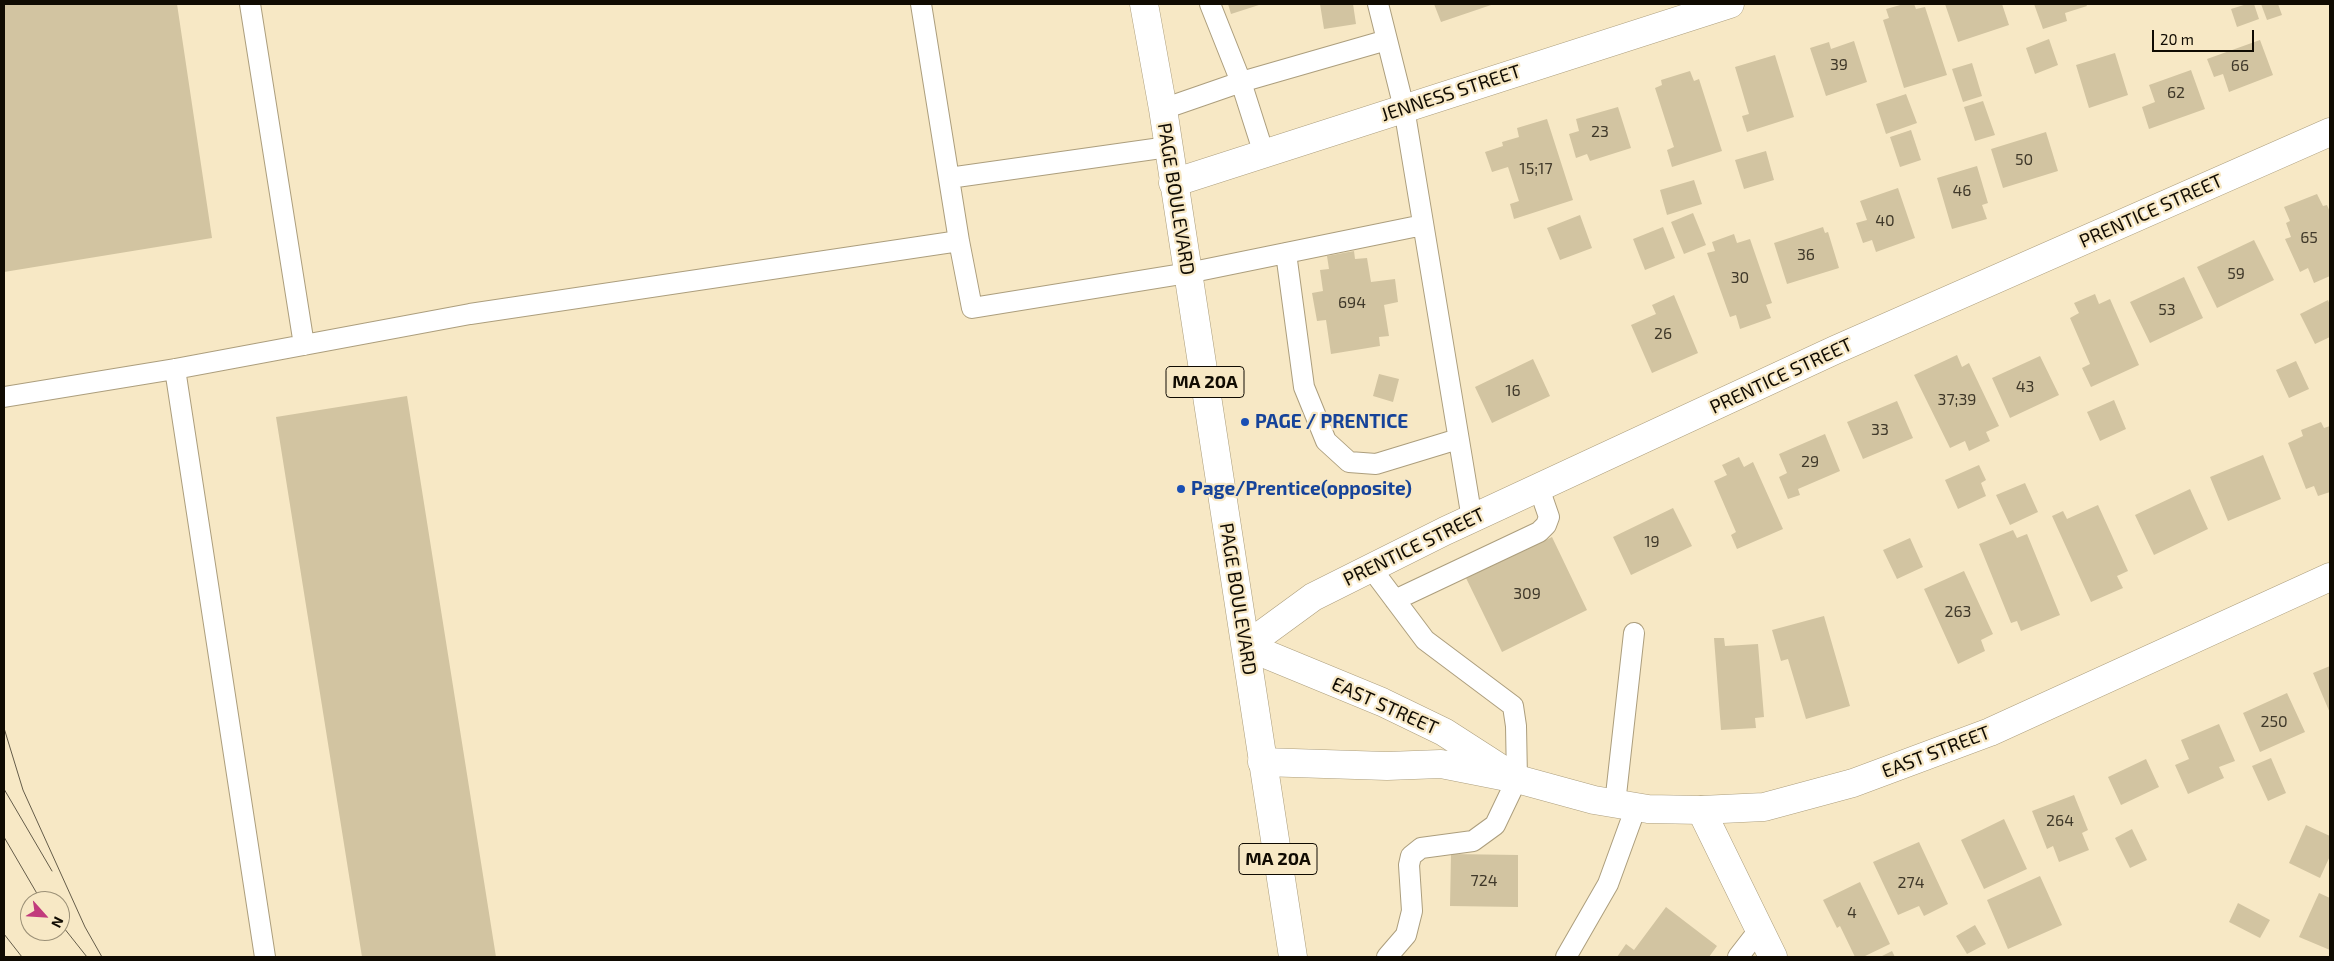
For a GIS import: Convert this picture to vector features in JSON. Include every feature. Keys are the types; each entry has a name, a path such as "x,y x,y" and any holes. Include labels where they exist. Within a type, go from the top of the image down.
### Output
{"main road":[{"name":"PAGE BOULEVARD","path":"1144,4 1163,110 1293,957"},
{"name":"JENNESS STREET","path":"1173,183 1730,4"},
{"name":"PRENTICE STREET","path":"1246,646 1313,597 1472,519 1835,350 2330,132"},
{"name":"EAST STREET","path":"1262,762 1387,766 1441,764 1517,779 1594,800 1626,805 1702,810 1764,807 1853,783 1990,732 2330,577"},
{"name":"EAST STREET","path":"1246,646 1382,702 1444,732 1517,779"},
{"path":"1702,810 1773,957"}],"lane":[{"path":"250,4 304,345"},
{"path":"920,4 948,178 972,308 1188,273 1423,225"},
{"path":"1210,4 1242,82 1264,154"},
{"path":"1378,4 1404,108 1472,519"},
{"path":"1163,110 1242,82 1387,40"},
{"path":"948,178 1168,147"},
{"path":"4,397 175,369 470,314 959,241"},
{"path":"1286,253 1304,387 1326,441 1349,462 1376,464 1458,439"},
{"path":"175,369 264,957"},
{"path":"1395,600 1539,532 1546,525 1549,516 1538,488"},
{"path":"1371,568 1425,640 1513,706 1516,726 1517,779 1496,825 1473,841 1421,848 1410,856 1412,911 1406,935 1387,957"},
{"path":"1566,957 1608,884 1626,805 1634,633"},
{"path":"1738,957 1759,930"}],"building":[{"path":"4,4 177,4 212,238 4,272"},
{"path":"1228,4 1262,4 1231,14"},
{"path":"1320,4 1353,4 1356,24 1324,29"},
{"path":"1434,4 1494,4 1441,22"},
{"path":"1904,4 1914,4 1916,9 1925,7 1947,75 1904,88 1883,20 1889,18 1886,9"},
{"path":"1945,4 2002,4 2009,25 1958,42"},
{"path":"2034,4 2086,4 2087,6 2065,13 2067,21 2043,29"},
{"path":"2254,4 2259,19 2237,27 2231,9"},
{"path":"2261,4 2278,4 2282,15 2267,20"},
{"path":"2049,39 2058,65 2035,74 2026,48"},
{"path":"2260,40 2273,75 2229,92 2223,74 2214,77 2207,59"},
{"path":"1854,41 1867,82 1826,96 1810,48 1829,42 1831,49"},
{"path":"2115,53 2128,95 2089,108 2076,65"},
{"path":"1775,55 1794,117 1747,132 1742,116 1749,114 1735,67"},
{"path":"1972,63 1982,96 1963,102 1952,69"},
{"path":"2191,70 2205,109 2149,129 2142,107 2155,102 2149,85"},
{"path":"1690,71 1694,81 1699,79 1722,151 1672,167 1667,150 1674,147 1655,88 1662,85 1661,80"},
{"path":"1906,94 1917,123 1886,134 1876,104"},
{"path":"1983,101 1995,135 1975,141 1964,107"},
{"path":"1618,107 1631,148 1590,161 1587,154 1576,158 1569,134 1579,131 1576,119"},
{"path":"1547,119 1573,200 1514,219 1510,204 1519,201 1508,167 1492,172 1485,152 1503,146 1502,142 1519,137 1517,128"},
{"path":"1911,130 1921,160 1900,167 1890,137"},
{"path":"2046,132 2058,171 2003,188 1991,149"},
{"path":"1766,151 1774,180 1744,189 1735,160"},
{"path":"1977,166 1988,203 1982,205 1987,219 1952,229 1937,178"},
{"path":"1694,180 1702,204 1667,215 1660,190"},
{"path":"1898,188 1915,238 1876,252 1872,240 1863,243 1856,223 1867,220 1860,201"},
{"path":"2317,194 2323,206 2327,205 2330,212 2330,276 2314,283 2308,268 2300,272 2285,239 2291,237 2286,223 2290,221 2284,207"},
{"path":"1693,213 1706,245 1684,254 1671,222"},
{"path":"1580,215 1592,248 1560,260 1547,228"},
{"path":"1663,227 1675,258 1645,270 1633,239"},
{"path":"1823,227 1825,233 1828,232 1839,268 1787,284 1774,243"},
{"path":"1734,234 1737,243 1750,239 1772,303 1766,305 1771,318 1740,329 1736,315 1730,317 1707,253 1715,251 1712,242"},
{"path":"2254,240 2274,280 2217,308 2197,267"},
{"path":"1354,251 1355,259 1367,258 1371,282 1395,279 1398,302 1384,305 1389,336 1379,337 1380,346 1331,354 1326,320 1317,321 1312,293 1323,291 1320,270 1329,269 1327,256"},
{"path":"2184,277 2203,318 2150,343 2130,302"},
{"path":"2095,294 2099,304 2110,299 2139,365 2091,387 2082,368 2090,364 2070,318 2079,313 2074,303"},
{"path":"1674,295 1698,353 1652,373 1631,325 1656,314 1652,305"},
{"path":"2328,300 2330,305 2330,337 2315,344 2300,314"},
{"path":"1957,355 1962,367 1969,363 1999,426 1986,432 1990,441 1969,451 1965,441 1950,448 1914,375"},
{"path":"2040,356 2059,395 2010,418 1992,378"},
{"path":"1533,359 1550,396 1492,423 1475,387"},
{"path":"2296,361 2309,389 2289,398 2276,370"},
{"path":"1379,374 1399,379 1393,402 1373,396"},
{"path":"407,396 496,957 362,957 276,417"},
{"path":"2114,400 2126,429 2100,441 2087,412"},
{"path":"1897,401 1913,438 1863,459 1847,422"},
{"path":"2321,422 2324,428 2330,426 2330,492 2318,496 2314,486 2306,489 2288,443 2303,436 2301,430"},
{"path":"1825,434 1840,471 1798,489 1800,495 1788,499 1779,477 1787,473 1779,454"},
{"path":"2263,455 2281,499 2228,521 2210,477"},
{"path":"1739,457 1744,467 1753,462 1783,529 1737,549 1731,535 1736,532 1714,481 1727,475 1722,465"},
{"path":"1979,465 1986,480 1981,483 1986,496 1958,509 1945,480"},
{"path":"2025,483 2038,512 2010,525 1996,495"},
{"path":"2190,489 2208,529 2154,555 2135,515"},
{"path":"2098,505 2128,571 2117,576 2123,588 2091,602 2052,516 2063,511 2067,519"},
{"path":"1673,508 1692,546 1631,575 1613,537"},
{"path":"2013,530 2017,538 2027,534 2060,615 2021,631 2017,621 2011,623 1979,544"},
{"path":"1552,537 1587,610 1502,652 1466,578"},
{"path":"1910,538 1923,567 1897,579 1883,550"},
{"path":"1964,571 1993,634 1981,640 1985,651 1958,664 1924,589"},
{"path":"1824,616 1850,706 1806,719 1788,659 1781,661 1772,630"},
{"path":"1714,638 1724,638 1725,646 1758,644 1764,717 1755,718 1756,728 1721,730"},
{"path":"2330,666 2330,713 2313,673"},
{"path":"2287,693 2305,732 2260,752 2243,713"},
{"path":"2219,724 2235,761 2219,767 2224,778 2188,794 2175,765 2189,759 2181,740"},
{"path":"2271,758 2286,793 2268,801 2252,766"},
{"path":"2146,759 2159,787 2121,805 2108,777"},
{"path":"2074,795 2088,830 2082,833 2089,850 2059,862 2053,846 2047,849 2032,811"},
{"path":"2004,819 2027,869 1984,889 1961,840"},
{"path":"2306,825 2330,836 2330,856 2320,878 2289,863"},
{"path":"2132,829 2147,860 2130,868 2115,838"},
{"path":"1919,842 1948,904 1924,916 1919,906 1898,915 1873,862"},
{"path":"1451,854 1518,855 1518,907 1450,906"},
{"path":"2040,876 2062,925 2008,949 1987,900"},
{"path":"1860,882 1890,944 1863,957 1855,957 1840,926 1837,928 1823,900"},
{"path":"2319,893 2330,898 2330,950 2299,937"},
{"path":"2238,903 2270,920 2260,938 2229,922"},
{"path":"1666,907 1717,946 1709,957 1617,957 1626,944 1634,950"},
{"path":"1975,925 1986,944 1967,954 1956,936"},
{"path":"1892,951 1895,957 1880,957"}],"tram line":[{"path":"4,728 23,790 85,927 102,957"},
{"path":"4,789 52,871"},
{"path":"4,837 36,891"},
{"path":"4,934 22,957"},
{"path":"70,936 87,957"}],"place":[{"name":"PAGE / PRENTICE","path":"1245,422"},
{"name":"Page/Prentice(opposite)","path":"1181,489"}]}
